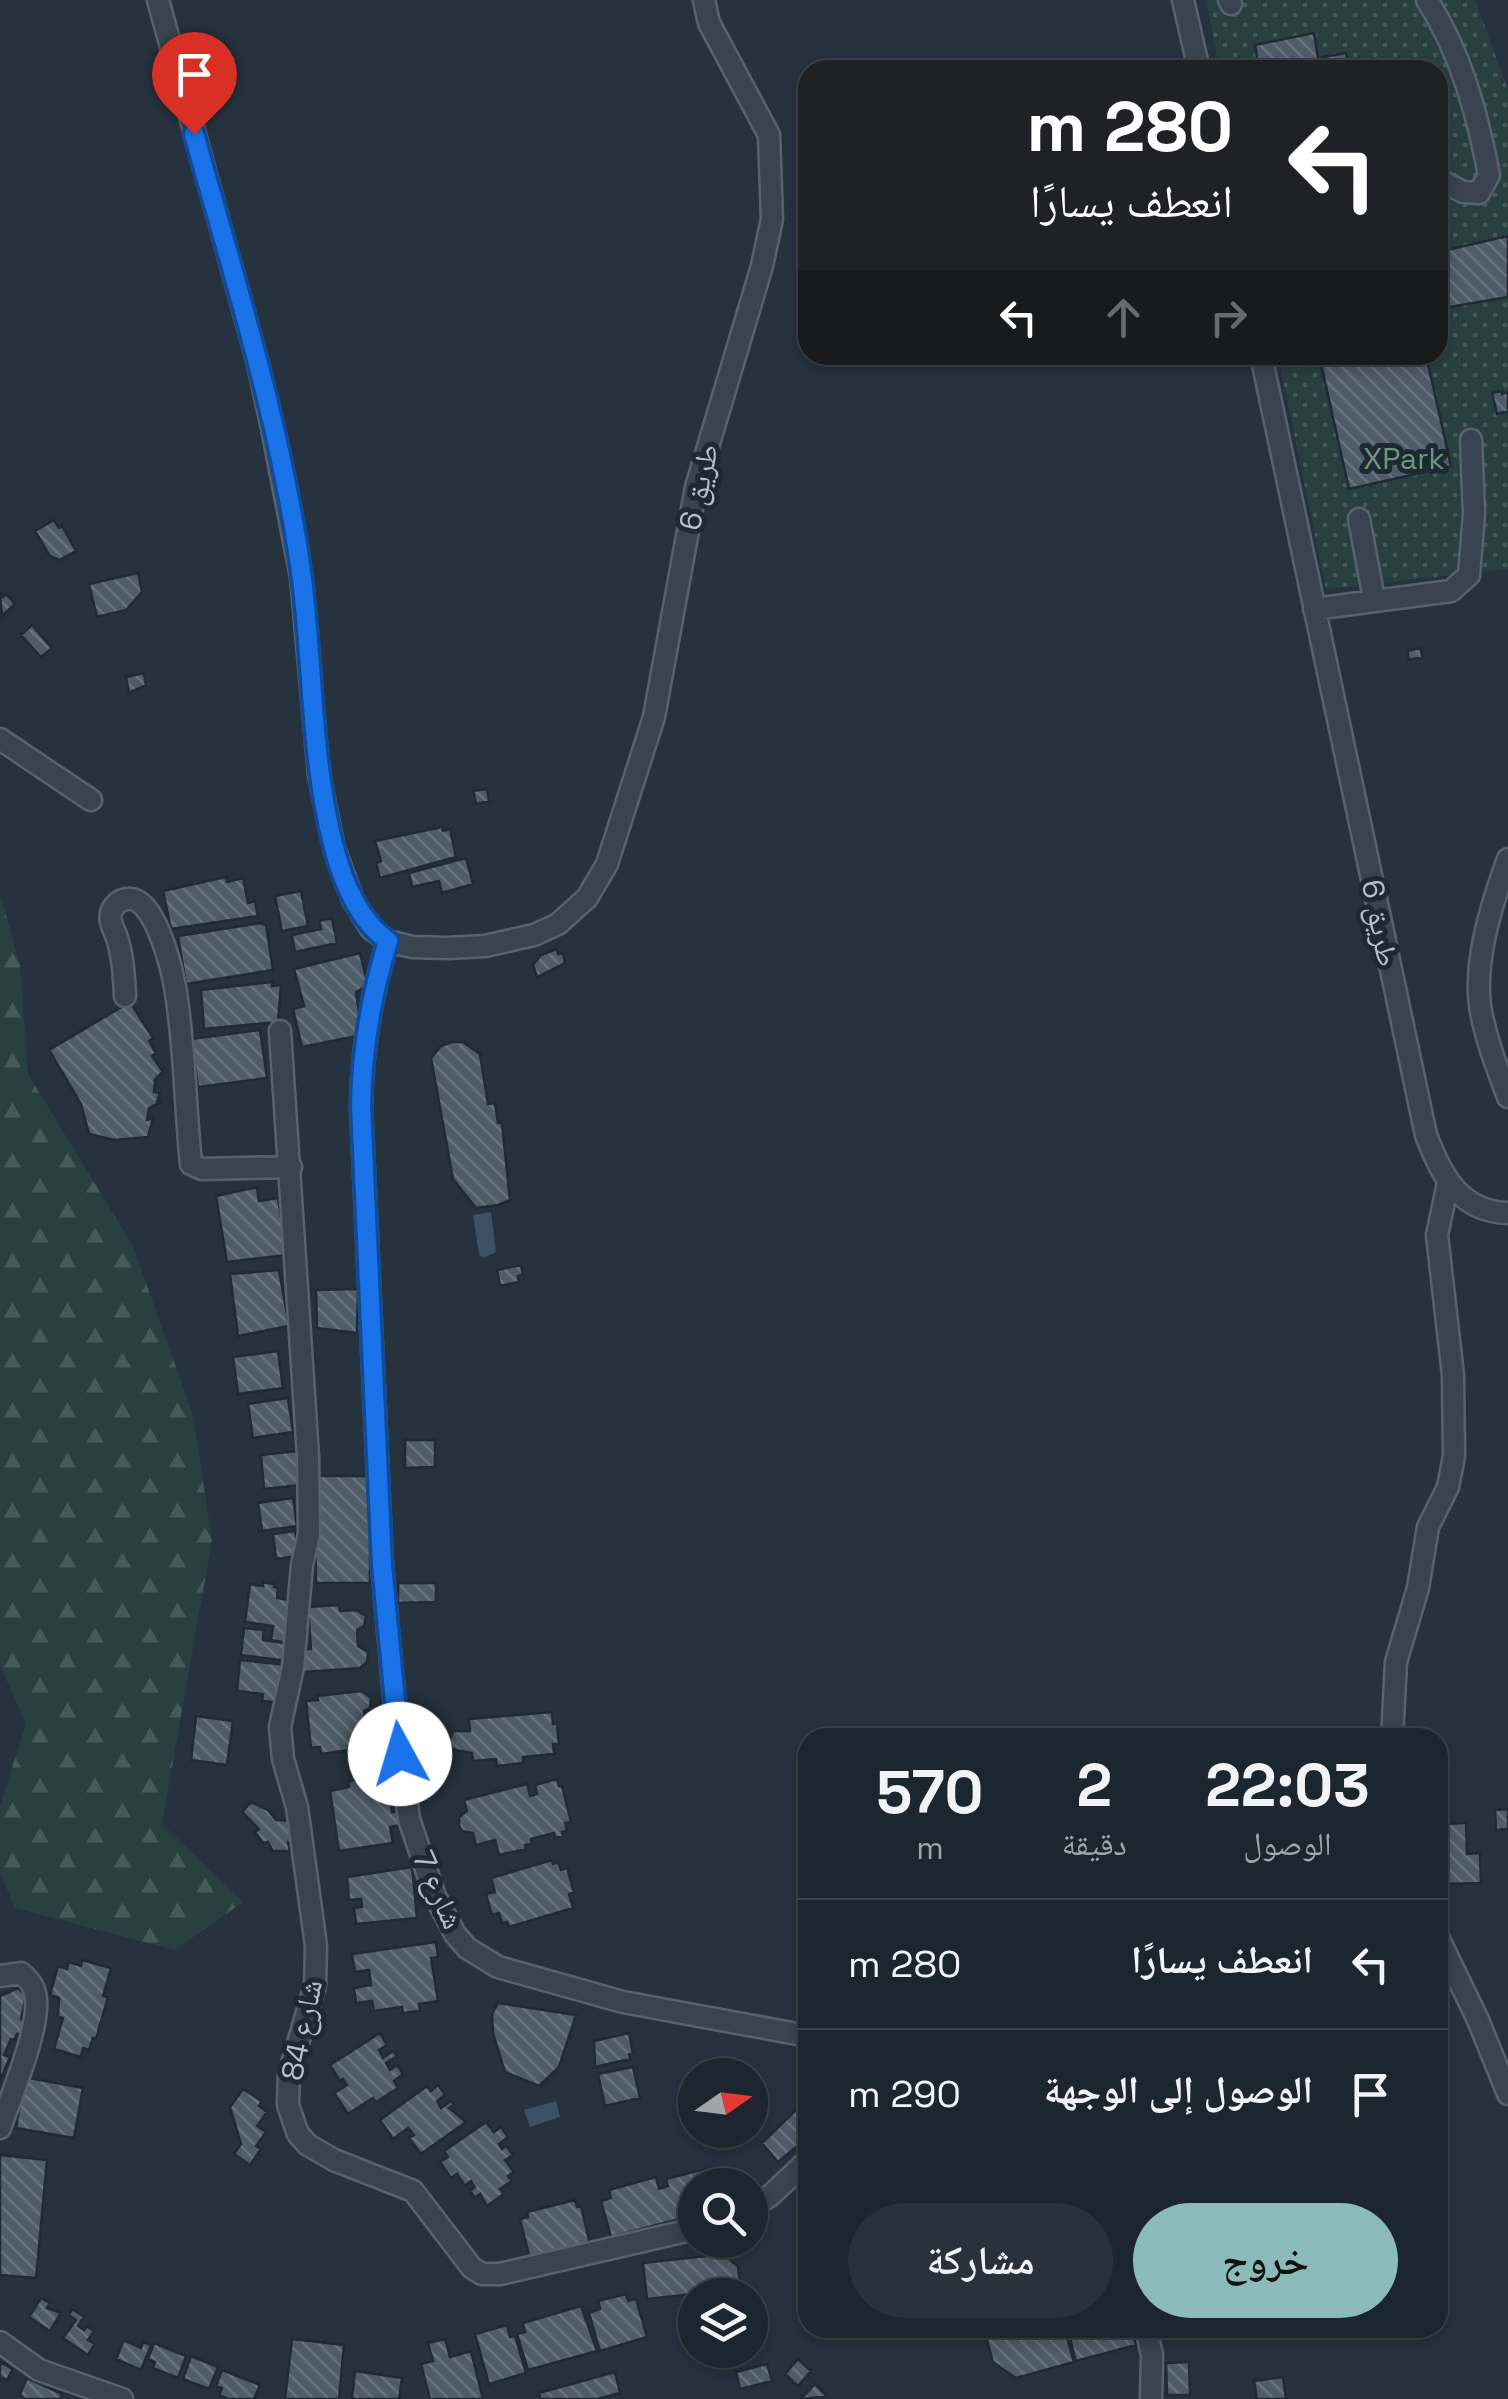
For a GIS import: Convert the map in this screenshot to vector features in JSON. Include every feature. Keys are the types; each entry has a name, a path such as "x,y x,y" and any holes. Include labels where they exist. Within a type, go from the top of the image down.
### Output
{"street":[{"path":"158,0 252,342 286,492 302,577 319,775 334,848 358,910 370,928 388,941"},
{"name":"طريق 6","path":"388,941 447,948 516,940 558,924 572,913 594,889 607,864 654,717 696,486 766,250 773,192 769,136 710,24 704,0"},
{"path":"1183,0 1197,60"},
{"path":"1427,0 1462,66 1488,175 1479,194 1463,192 1448,184"},
{"name":"طريق 6","path":"1263,365 1416,1098 1430,1147 1448,1183"},
{"path":"1314,608 1451,591 1469,575 1474,514 1471,440"},
{"path":"1359,519 1374,599"},
{"path":"0,739 90,800"},
{"path":"1508,859 1489,925 1479,984 1485,1026 1508,1097"},
{"path":"125,996 120,946 110,922 119,901 130,898 142,901 165,948 175,987 191,1164 202,1170 290,1167 280,1031"},
{"name":"شارع 7","path":"388,941 372,993 361,1106 382,1565 402,1778 409,1819 426,1874 455,1934 478,1958 498,1967 623,2002 798,2034"},
{"name":"شارع 84","path":"290,1167 308,1456 309,1534 299,1592 293,1667 280,1727 283,1759 297,1807 316,1946 315,1985 289,2074 288,2105 298,2134 308,2145 334,2160 413,2191 472,2268 482,2274 514,2271 678,2233"},
{"path":"1448,1183 1456,1193 1483,1210 1508,1213"},
{"path":"1393,1728 1396,1662 1418,1588 1428,1527 1448,1487 1454,1456 1453,1375 1437,1234 1448,1183"},
{"path":"1448,1958 1508,2094"},
{"path":"0,1976 21,1973 32,1981 36,2000 29,2040 0,2128"},
{"path":"768,2194 798,2168"},
{"path":"1148,2338 1152,2355 1151,2399"},
{"path":"0,2342 40,2370 122,2399"}],"green space":[{"name":"XPark","path":"1206,0 1475,0 1508,90 1508,569 1326,589 1280,365 1448,365 1448,60 1218,60"},
{"path":"0,893 20,965 28,1074 133,1246 193,1415 212,1540 162,1824 243,1902 175,1950 15,1908 0,1873 0,1806 26,1723 0,1666"}],"water":[{"path":"491,1212 496,1252 483,1258 473,1215"},
{"path":"556,2101 560,2117 530,2127 524,2110"}],"building":[{"path":"1314,33 1318,58 1346,53 1347,60 1257,60 1255,45"},
{"path":"1508,236 1508,297 1448,307 1448,250"},
{"path":"1321,365 1428,365 1451,466 1349,489"},
{"path":"1508,392 1508,411 1497,414 1492,393"},
{"path":"54,520 59,528 62,526 76,551 59,560 50,556 35,531"},
{"path":"138,573 142,592 126,610 97,617 89,584"},
{"path":"0,594 6,594 15,604 2,616"},
{"path":"32,625 52,648 41,657 21,635"},
{"path":"1421,648 1422,657 1409,660 1407,651"},
{"path":"144,673 146,685 129,693 126,677"},
{"path":"487,789 489,801 476,804 473,791"},
{"path":"442,827 443,831 450,829 456,857 380,878 376,863 381,861 375,841"},
{"path":"466,858 473,884 442,893 439,881 412,887 409,873"},
{"path":"226,877 227,882 243,878 248,903 255,901 258,916 171,929 163,891"},
{"path":"301,891 308,926 282,931 275,896"},
{"path":"332,918 337,943 295,952 292,935 321,929 319,921"},
{"path":"266,925 273,970 186,984 178,936"},
{"path":"557,949 558,954 563,953 565,963 537,977 533,965 541,955"},
{"path":"360,953 368,986 356,992 362,1035 302,1047 293,1009 304,1006 294,969"},
{"path":"272,982 272,986 281,985 278,1022 204,1029 201,990"},
{"path":"130,1002 153,1038 149,1041 156,1053 152,1056 163,1072 155,1079 154,1092 160,1093 157,1101 162,1101 149,1108 147,1120 153,1118 148,1137 114,1140 89,1134 81,1104 49,1050"},
{"path":"260,1030 267,1078 198,1087 191,1039"},
{"path":"463,1042 480,1054 488,1104 495,1103 498,1123 502,1123 510,1200 498,1205 476,1208 453,1179 431,1058 441,1046"},
{"path":"257,1187 259,1201 278,1198 287,1255 227,1262 216,1196"},
{"path":"521,1265 523,1275 518,1276 519,1282 500,1286 497,1270"},
{"path":"279,1270 289,1326 238,1336 230,1274"},
{"path":"358,1289 357,1333 317,1328 316,1290"},
{"path":"278,1351 283,1388 238,1394 233,1357"},
{"path":"288,1398 293,1432 253,1438 248,1404"},
{"path":"405,1440 435,1440 435,1467 405,1468"},
{"path":"297,1451 300,1485 264,1489 261,1455"},
{"path":"315,1476 370,1476 370,1583 316,1583"},
{"path":"293,1498 297,1526 262,1531 258,1503"},
{"path":"295,1531 299,1556 276,1559 273,1534"},
{"path":"263,1582 278,1588 277,1598 295,1601 289,1643 271,1640 273,1626 245,1622 250,1584 263,1586"},
{"path":"398,1583 436,1583 436,1602 398,1603"},
{"path":"339,1605 340,1611 356,1610 366,1616 364,1626 357,1630 358,1646 368,1652 367,1662 360,1668 304,1672 303,1649 311,1649 308,1607"},
{"path":"244,1628 264,1630 263,1640 290,1644 288,1661 241,1655"},
{"path":"240,1660 287,1665 283,1703 262,1701 263,1694 237,1691"},
{"path":"362,1691 371,1698 370,1708 364,1711 366,1729 375,1734 374,1744 321,1754 320,1747 311,1748 306,1701"},
{"path":"552,1712 559,1744 553,1744 554,1754 523,1757 523,1763 497,1766 496,1759 473,1761 472,1753 448,1745 453,1731 470,1731 469,1719"},
{"path":"196,1716 233,1721 227,1765 191,1760"},
{"path":"371,1778 372,1783 387,1780 392,1812 399,1811 401,1825 390,1827 393,1843 339,1851 330,1791 349,1787 349,1781"},
{"path":"557,1779 571,1822 565,1823 567,1830 562,1832 563,1836 555,1838 554,1833 531,1839 526,1849 499,1855 495,1840 476,1845 473,1833 462,1831 459,1826 459,1817 467,1811 464,1800 527,1784 530,1796 537,1794 535,1785"},
{"path":"251,1802 268,1810 276,1820 292,1821 290,1851 273,1851 268,1842 263,1843 255,1832 259,1829 242,1812"},
{"path":"1508,1809 1508,1829 1496,1830 1495,1810"},
{"path":"1466,1823 1467,1854 1480,1853 1481,1883 1448,1884 1448,1824"},
{"path":"552,1860 553,1864 558,1862 561,1870 567,1868 574,1892 569,1894 573,1908 509,1927 507,1922 502,1923 499,1913 492,1915 486,1894 495,1892 491,1878"},
{"path":"412,1867 417,1918 356,1924 354,1908 362,1907 361,1899 349,1900 347,1877"},
{"path":"436,1942 438,1957 431,1958 438,2001 419,2004 420,2011 403,2013 402,2007 374,2011 372,2001 356,2003 354,1988 371,1985 369,1970 355,1972 352,1954"},
{"path":"82,1960 111,1968 103,1996 108,1997 96,2039 93,2038 89,2050 83,2048 81,2057 54,2049 63,2018 58,2016 59,1998 50,1995 58,1966 67,1969 68,1962 81,1966"},
{"path":"18,1988 26,1996 21,2019 27,2022 21,2035 11,2039 4,2055 10,2057 0,2081 0,1996"},
{"path":"498,2003 576,2015 559,2067 539,2086 505,2072 493,2033 492,2014"},
{"path":"380,2033 387,2045 379,2050 383,2058 393,2051 397,2056 386,2063 390,2070 397,2065 403,2074 394,2081 398,2088 348,2114 334,2093 347,2085 330,2065"},
{"path":"629,2033 633,2053 629,2054 630,2059 595,2067 594,2041"},
{"path":"633,2067 640,2098 605,2106 598,2074"},
{"path":"24,2077 83,2088 74,2138 16,2128"},
{"path":"438,2085 445,2095 437,2101 441,2108 451,2101 454,2105 449,2108 466,2122 421,2154 409,2138 414,2135 408,2128 393,2139 380,2120 427,2086 431,2091"},
{"path":"243,2089 262,2101 259,2106 267,2112 257,2126 266,2132 256,2146 261,2149 250,2165 234,2154 241,2144 230,2107"},
{"path":"798,2108 798,2146 778,2162 766,2148 768,2137"},
{"path":"486,2122 494,2132 501,2127 508,2137 499,2144 513,2155 505,2160 514,2172 508,2176 512,2181 500,2189 504,2194 487,2206 480,2194 475,2198 470,2191 475,2187 471,2181 465,2186 457,2174 451,2178 440,2162 448,2157 444,2151"},
{"path":"0,2155 47,2160 36,2278 0,2275"},
{"path":"678,2176 678,2219 611,2237 601,2201 611,2198 609,2190 656,2177 659,2189 668,2186 666,2179"},
{"path":"575,2200 577,2207 581,2206 590,2244 530,2259 520,2219 528,2217 527,2212"},
{"path":"728,2258 738,2267 740,2278 678,2278 678,2296 647,2299 643,2263"},
{"path":"626,2294 628,2301 636,2299 647,2337 600,2351 589,2313 600,2309 598,2301"},
{"path":"41,2298 50,2303 47,2308 61,2313 50,2331 29,2317"},
{"path":"581,2306 597,2351 528,2370 517,2334 525,2332 523,2323"},
{"path":"72,2309 84,2317 78,2326 94,2331 88,2340 95,2344 88,2355 63,2338 76,2320 69,2315"},
{"path":"507,2325 510,2337 515,2336 526,2373 489,2384 475,2334"},
{"path":"986,2338 1067,2338 1074,2362 1016,2378 993,2362"},
{"path":"1070,2338 1134,2338 1136,2345 1076,2361"},
{"path":"292,2339 344,2345 339,2399 285,2399"},
{"path":"445,2339 450,2357 471,2351 483,2399 430,2399 421,2364 433,2361 428,2343"},
{"path":"124,2340 141,2348 143,2342 151,2345 141,2370 116,2359"},
{"path":"154,2343 186,2356 178,2378 153,2368 155,2362 148,2359"},
{"path":"191,2356 218,2367 209,2389 183,2379"},
{"path":"798,2359 811,2371 798,2386 785,2374"},
{"path":"0,2362 13,2369 7,2380 0,2377"},
{"path":"1189,2362 1190,2395 1167,2395 1166,2363"},
{"path":"768,2367 772,2381 740,2389 736,2372"},
{"path":"222,2370 260,2385 254,2399 219,2395 222,2388 216,2386"},
{"path":"355,2371 402,2378 399,2399 352,2399"},
{"path":"615,2372 620,2393 597,2399 540,2399 539,2393"},
{"path":"1283,2377 1286,2399 1257,2399 1254,2381"},
{"path":"27,2378 62,2394 60,2399 24,2399 20,2394"},
{"path":"815,2384 827,2396 801,2399"}],"route":[{"path":"194,134 257,360 286,492 302,577 319,775 334,848 358,910 370,928 388,941 372,993 361,1106 382,1565 400,1754"}]}
